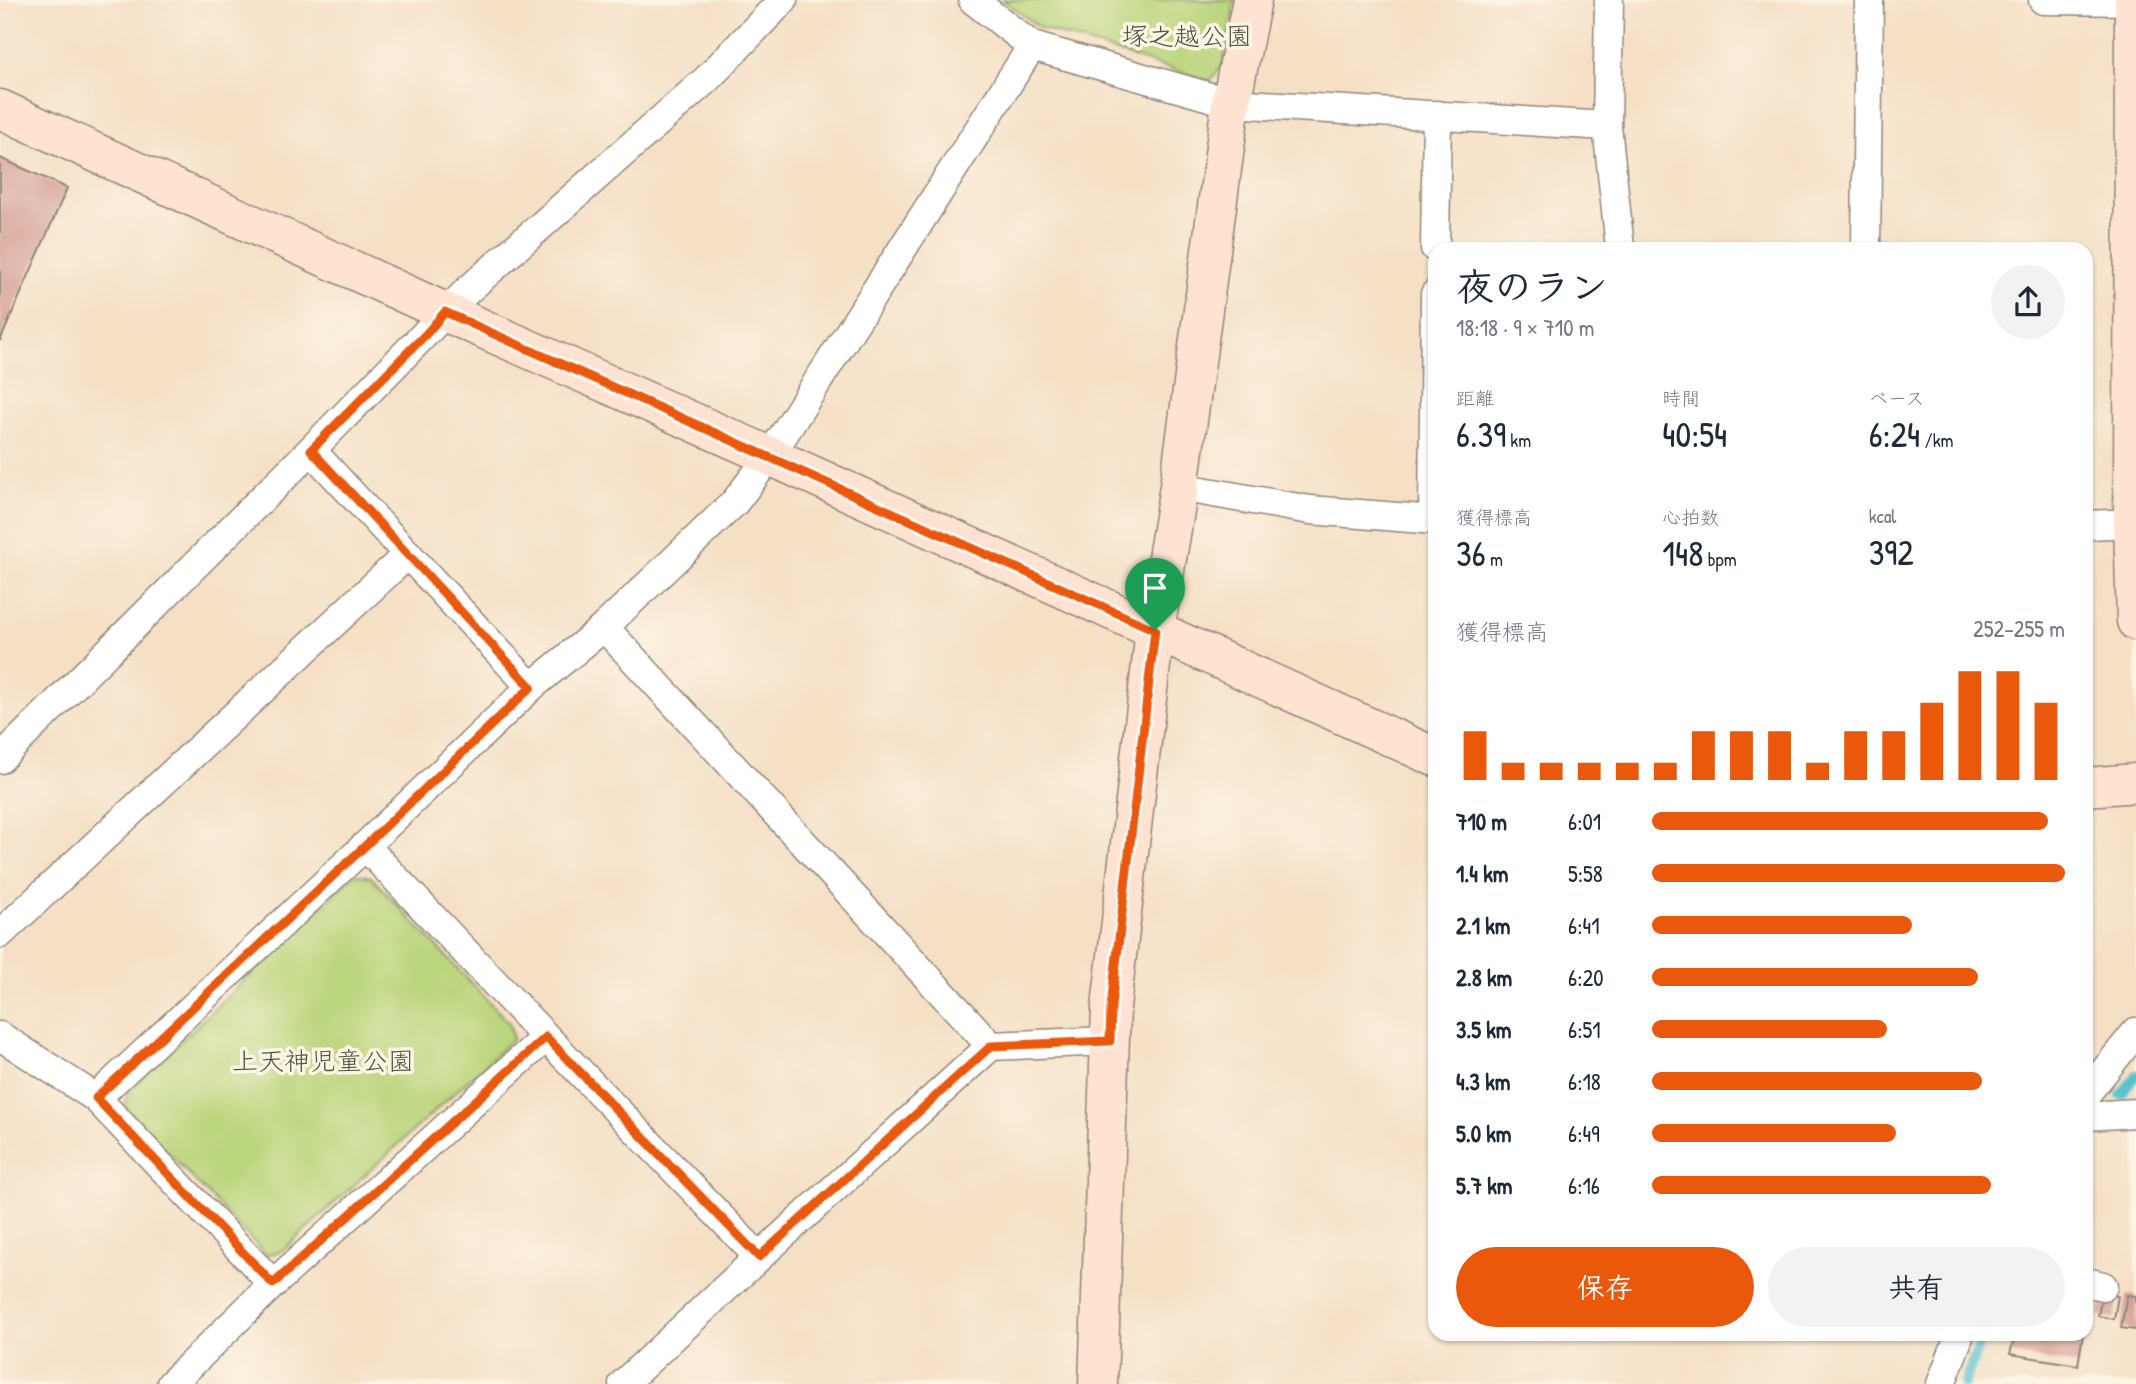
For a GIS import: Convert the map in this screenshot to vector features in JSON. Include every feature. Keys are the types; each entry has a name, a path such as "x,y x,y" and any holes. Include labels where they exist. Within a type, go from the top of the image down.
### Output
{"street":[{"path":"0,759 311,450 445,312 707,79 783,0"},
{"path":"973,0 1032,46 1231,103 1607,126"},
{"path":"1098,1384 1111,1007 1155,630 1179,487 1231,103 1252,0"},
{"path":"1609,0 1607,126 1618,242"},
{"path":"1866,242 1869,0"},
{"path":"2043,0 2135,0 2136,621"},
{"path":"96,1098 531,687 604,627 735,502 770,456 1032,46"},
{"path":"0,109 1428,754"},
{"path":"1436,242 1437,115"},
{"path":"311,450 531,687"},
{"path":"1179,487 1310,510 1428,520"},
{"path":"2093,525 2134,524"},
{"path":"0,934 408,554"},
{"path":"604,627 991,1046"},
{"path":"2093,786 2136,783"},
{"path":"365,846 759,1257"},
{"path":"2093,1085 2136,1032"},
{"path":"0,1036 96,1098 273,1284"},
{"path":"171,1384 273,1284 546,1037"},
{"path":"623,1384 991,1046 1110,1041"},
{"path":"2093,1116 2136,1113"},
{"path":"1941,1384 1957,1341"}],"green space":[{"name":"塚之越公園","path":"1003,0 1235,0 1223,64 1210,81 1040,28"},
{"name":"上天神児童公園","path":"356,874 371,877 509,1023 513,1039 282,1251 266,1255 125,1107 128,1091"}],"building":[{"path":"0,158 67,188 0,341"},
{"path":"2102,1294 2118,1296 2114,1319 2098,1316"},
{"path":"2127,1295 2136,1296 2136,1330 2121,1328"},
{"path":"2013,1341 2082,1341 2078,1365 2010,1354"}],"waterway":[{"path":"2121,1095 2136,1075"},
{"path":"1964,1384 1980,1341"}],"route":[{"path":"445,312 1155,630 1111,1007 1110,1041 991,1046 759,1257 546,1037 273,1284 96,1098 531,687 311,450 445,312"}]}
